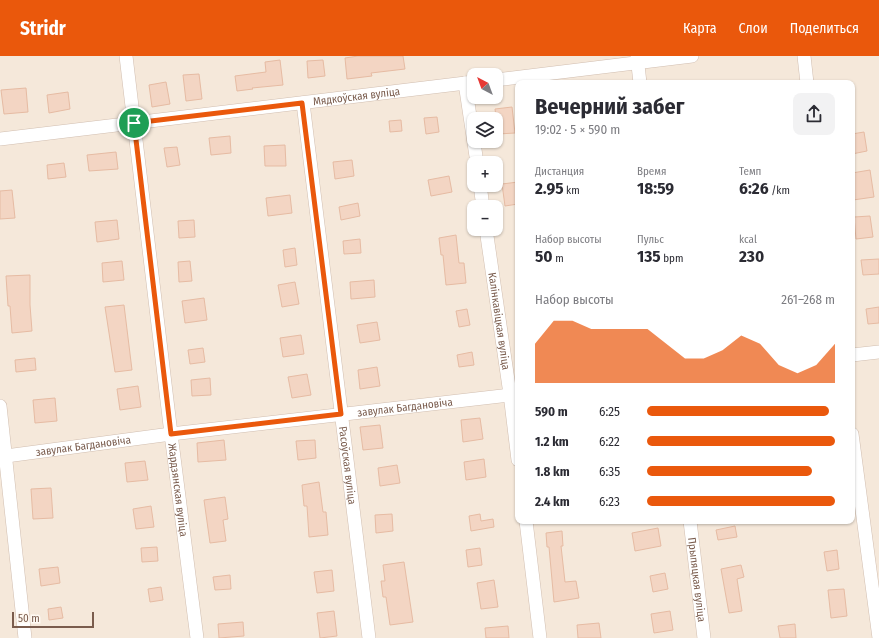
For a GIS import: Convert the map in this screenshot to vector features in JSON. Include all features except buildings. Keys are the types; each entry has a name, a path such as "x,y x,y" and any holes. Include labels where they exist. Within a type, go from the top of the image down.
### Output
{"street":[{"name":"Жардзянская вуліца","path":"126,56 197,638"},
{"path":"503,79 638,59 692,56"},
{"path":"804,56 807,80"},
{"path":"638,59 640,80"},
{"name":"Мядкоўская вуліца","path":"0,139 467,83"},
{"name":"Расоўская вуліца","path":"302,103 369,638"},
{"path":"472,104 476,156"},
{"name":"Калінкавіцкая вуліца","path":"487,236 514,394 515,410"},
{"path":"855,355 879,352"},
{"name":"завулак Багдановіча","path":"6,456 171,434 514,394"},
{"path":"0,406 25,638"},
{"path":"855,457 879,638"},
{"path":"526,524 540,638"},
{"name":"Прыпяцкая вуліца","path":"690,524 704,638"}],"shaded area":[{"path":"0,56 879,56 879,638 0,638"}],"route":[{"path":"302,103 341,414 171,434 134,123 302,103"}]}
